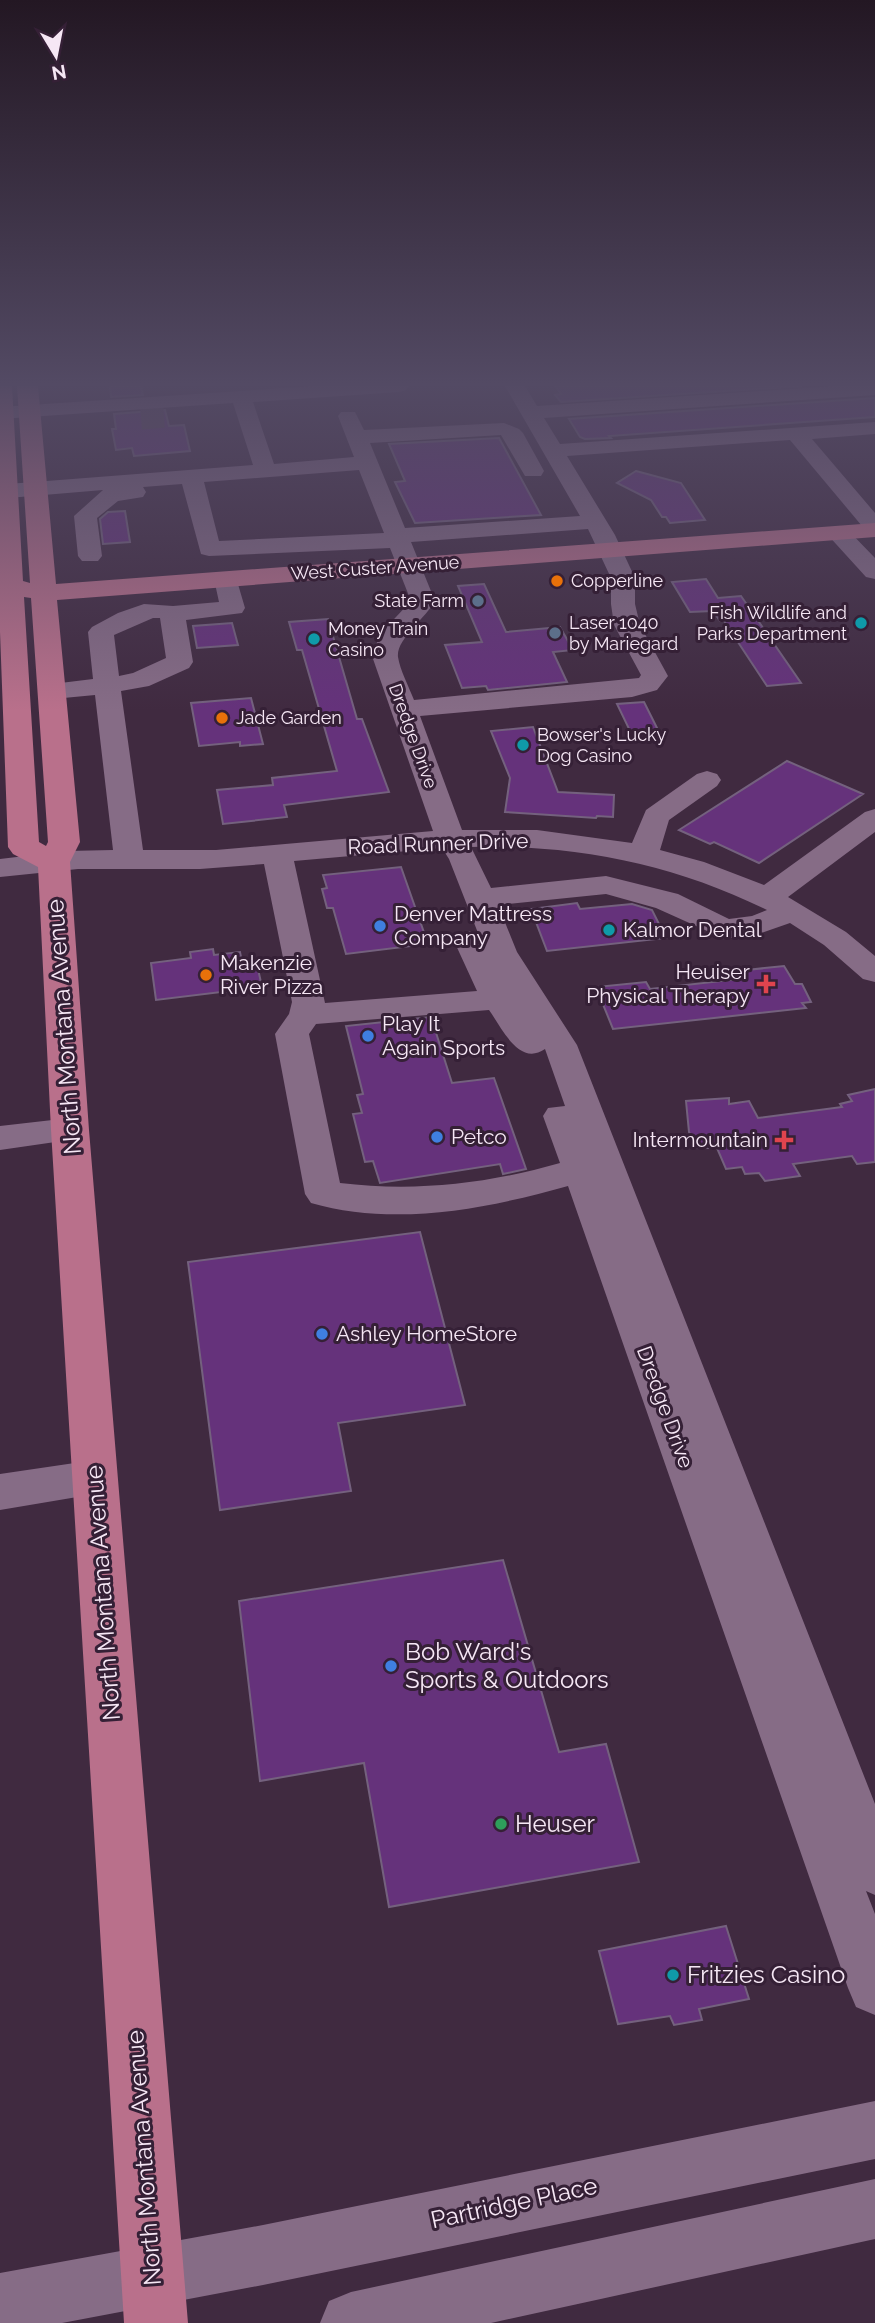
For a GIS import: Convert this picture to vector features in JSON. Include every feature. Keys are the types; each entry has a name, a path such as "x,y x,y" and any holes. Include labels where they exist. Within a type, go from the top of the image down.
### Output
{"main road":[{"path":"8,494 5,517 7,596 24,847 54,862"},
{"name":"North Montana Avenue","path":"36,494 64,842 54,862 70,1130 155,2299"},
{"name":"West Custer Avenue","path":"7,596 226,579 402,548 608,550 875,529"}],"street":[{"path":"90,556 85,516 111,495 117,494"},
{"path":"156,494 171,497"},
{"path":"196,494 209,549 370,540 402,548 595,522"},
{"path":"380,494 402,548"},
{"path":"403,709 632,688 648,684 655,676 628,625 623,604 623,578 579,494"},
{"path":"846,494 875,529"},
{"path":"838,533 875,572"},
{"name":"Dredge Drive","path":"402,548 423,601 417,612 390,639 385,656 403,709 451,839 464,859 501,952 560,1045 875,1870"},
{"path":"129,859 101,632 141,610 160,608 172,614 233,608 226,579"},
{"path":"53,691 140,680 180,662 172,614"},
{"path":"643,855 656,816 707,780"},
{"path":"480,898 606,885 667,901 725,929 758,925 875,818"},
{"name":"Dredge Drive","path":"451,839 440,854 476,958 498,999 528,1039 544,1068 875,1988"},
{"name":"Road Runner Drive","path":"0,868 54,862 129,859 195,861 451,839 547,840 643,855 728,881 780,905 838,940 875,972"},
{"path":"277,854 309,1002 306,1015 292,1034 324,1194 384,1200 450,1198 528,1186 580,1170"},
{"path":"306,1015 498,999"},
{"path":"0,1138 70,1130"},
{"path":"0,1492 95,1478"},
{"name":"Partridge Place","path":"0,2304 155,2299 263,2255 875,2130"},
{"path":"351,2323 875,2209"}],"building":[{"path":"401,494 530,494 541,515 415,523"},
{"path":"640,494 688,494 705,520 670,523 666,517 662,517 651,500"},
{"path":"125,511 130,542 103,544 100,519 108,512"},
{"path":"706,579 718,598 741,596 801,683 767,686 724,621 720,621 713,611 690,612 672,582"},
{"path":"484,584 506,632 560,627 573,650 553,652 567,682 488,690 486,686 462,688 445,645 482,642 458,586"},
{"path":"328,619 357,719 362,719 389,792 284,805 287,817 223,824 217,790 273,785 272,778 337,771 302,650 297,650 289,622"},
{"path":"232,623 238,645 197,648 193,626"},
{"name":"Jade Garden","path":"251,698 263,744 240,746 240,742 199,746 191,703"},
{"path":"644,702 658,730 631,733 617,704"},
{"path":"533,727 558,792 614,795 613,817 505,812 510,778 491,731"},
{"path":"787,761 863,794 759,863 714,842 710,844 679,830"},
{"name":"Denver Mattress Company","path":"401,867 428,944 346,954 333,908 327,908 322,889 327,888 323,875"},
{"name":"Kalmor Dental","path":"577,903 580,909 632,904 652,910 666,938 547,951 531,909"},
{"name":"Makenzie River Pizza","path":"213,949 214,955 240,952 242,962 256,960 262,987 156,1000 151,963 191,958 190,952"},
{"path":"784,966 795,984 802,984 811,1002 802,1003 806,1008 613,1029 596,987 646,982 650,989 740,979 737,971"},
{"name":"Petco","path":"431,1017 452,1083 494,1078 526,1169 503,1174 500,1164 380,1183 373,1161 365,1162 353,1114 362,1113 357,1095 363,1094 346,1026"},
{"name":"Intermountain","path":"875,1089 875,1162 857,1164 852,1156 793,1164 800,1176 765,1181 759,1173 745,1174 742,1167 726,1169 717,1148 696,1148 689,1132 686,1101 729,1098 729,1104 749,1101 758,1118 842,1107 840,1104 852,1101 848,1095"},
{"name":"Ashley HomeStore","path":"420,1232 465,1405 338,1423 351,1491 220,1510 188,1262"},
{"path":"503,1560 559,1752 606,1744 639,1862 389,1907 364,1763 260,1781 239,1601"},
{"name":"Fritzies Casino","path":"726,1926 749,1999 699,2009 702,2020 674,2025 670,2016 618,2024 599,1951"}],"place":[{"name":"Copperline","path":"557,581"},
{"name":"State Farm","path":"478,601"},
{"name":"Fish Wildlife and Parks Department","path":"861,623"},
{"name":"Laser 1040 by Mariegard","path":"555,633"},
{"name":"Money Train Casino","path":"314,639"},
{"name":"Jade Garden","path":"222,718"},
{"name":"Bowser's Lucky Dog Casino","path":"523,745"},
{"name":"Denver Mattress Company","path":"380,926"},
{"name":"Kalmor Dental","path":"609,930"},
{"name":"Makenzie River Pizza","path":"206,975"},
{"name":"Heuiser Physical Therapy","path":"766,984"},
{"name":"Play It Again Sports","path":"368,1036"},
{"name":"Petco","path":"437,1137"},
{"name":"Intermountain","path":"784,1140"},
{"name":"Ashley HomeStore","path":"322,1334"},
{"name":"Bob Ward's Sports & Outdoors","path":"391,1666"},
{"name":"Heuser","path":"501,1824"},
{"name":"Fritzies Casino","path":"673,1975"}]}
